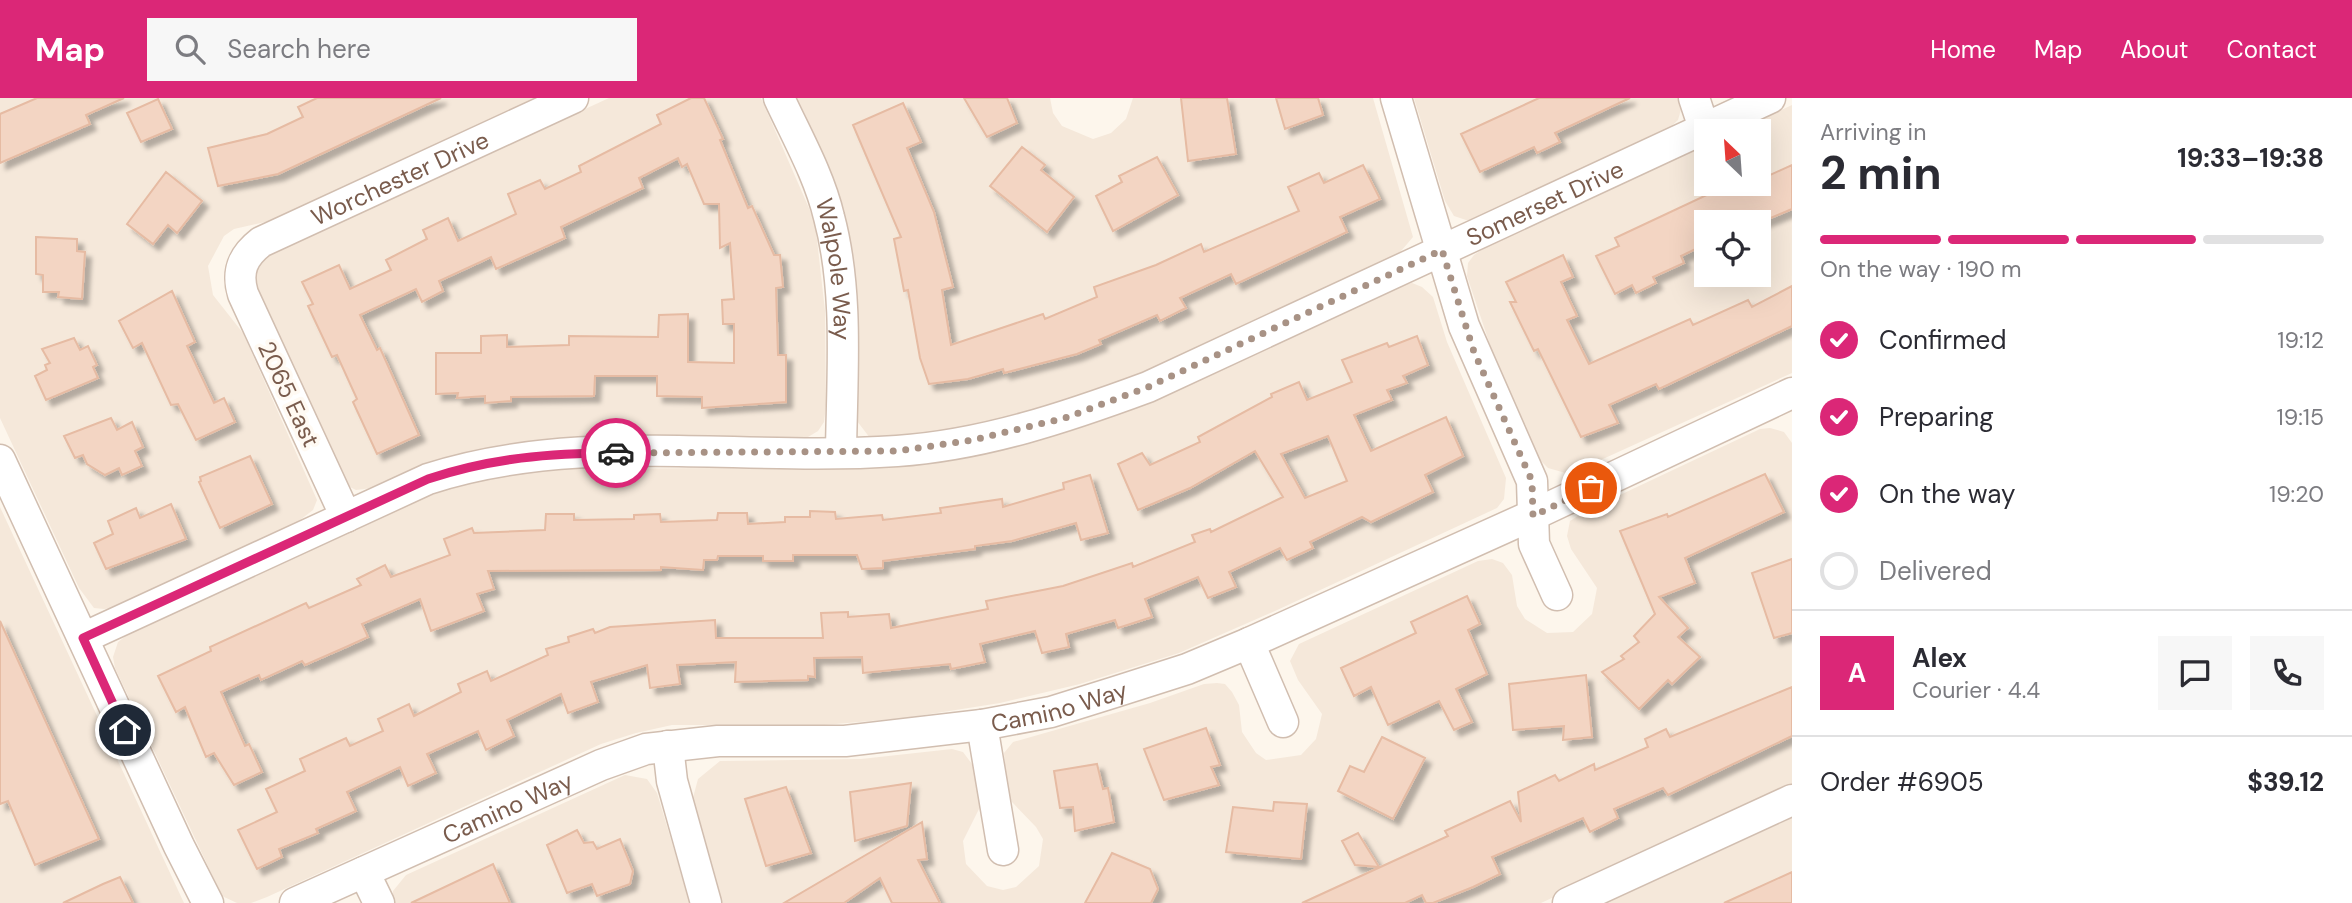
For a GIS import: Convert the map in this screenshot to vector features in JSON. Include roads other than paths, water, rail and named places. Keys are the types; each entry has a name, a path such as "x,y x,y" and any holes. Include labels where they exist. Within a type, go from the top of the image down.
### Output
{"street":[{"name":"Worchester Drive","path":"240,269 247,255 261,242 573,98"},
{"name":"Walpole Way","path":"779,98 816,177 837,253 841,292 841,452"},
{"path":"1396,98 1474,352 1532,481 1534,544 1557,595"},
{"path":"1694,98 1701,119"},
{"name":"Somerset Drive","path":"1724,119 1770,98"},
{"name":"Somerset Drive","path":"83,638 428,479 474,464 524,456 897,451 973,440 1065,418 1148,387 1694,133"},
{"name":"2065 East","path":"240,269 239,282 253,319 346,517"},
{"name":"Camino Way","path":"295,903 601,765 646,749 718,741 845,741 982,725 1051,712 1187,669 1533,516 1791,396"},
{"path":"0,460 208,903"},
{"path":"1249,643 1283,722"},
{"path":"982,725 1003,849"},
{"path":"668,746 672,781 706,903"},
{"path":"1568,903 1792,800"},
{"path":"364,872 379,903"}]}
